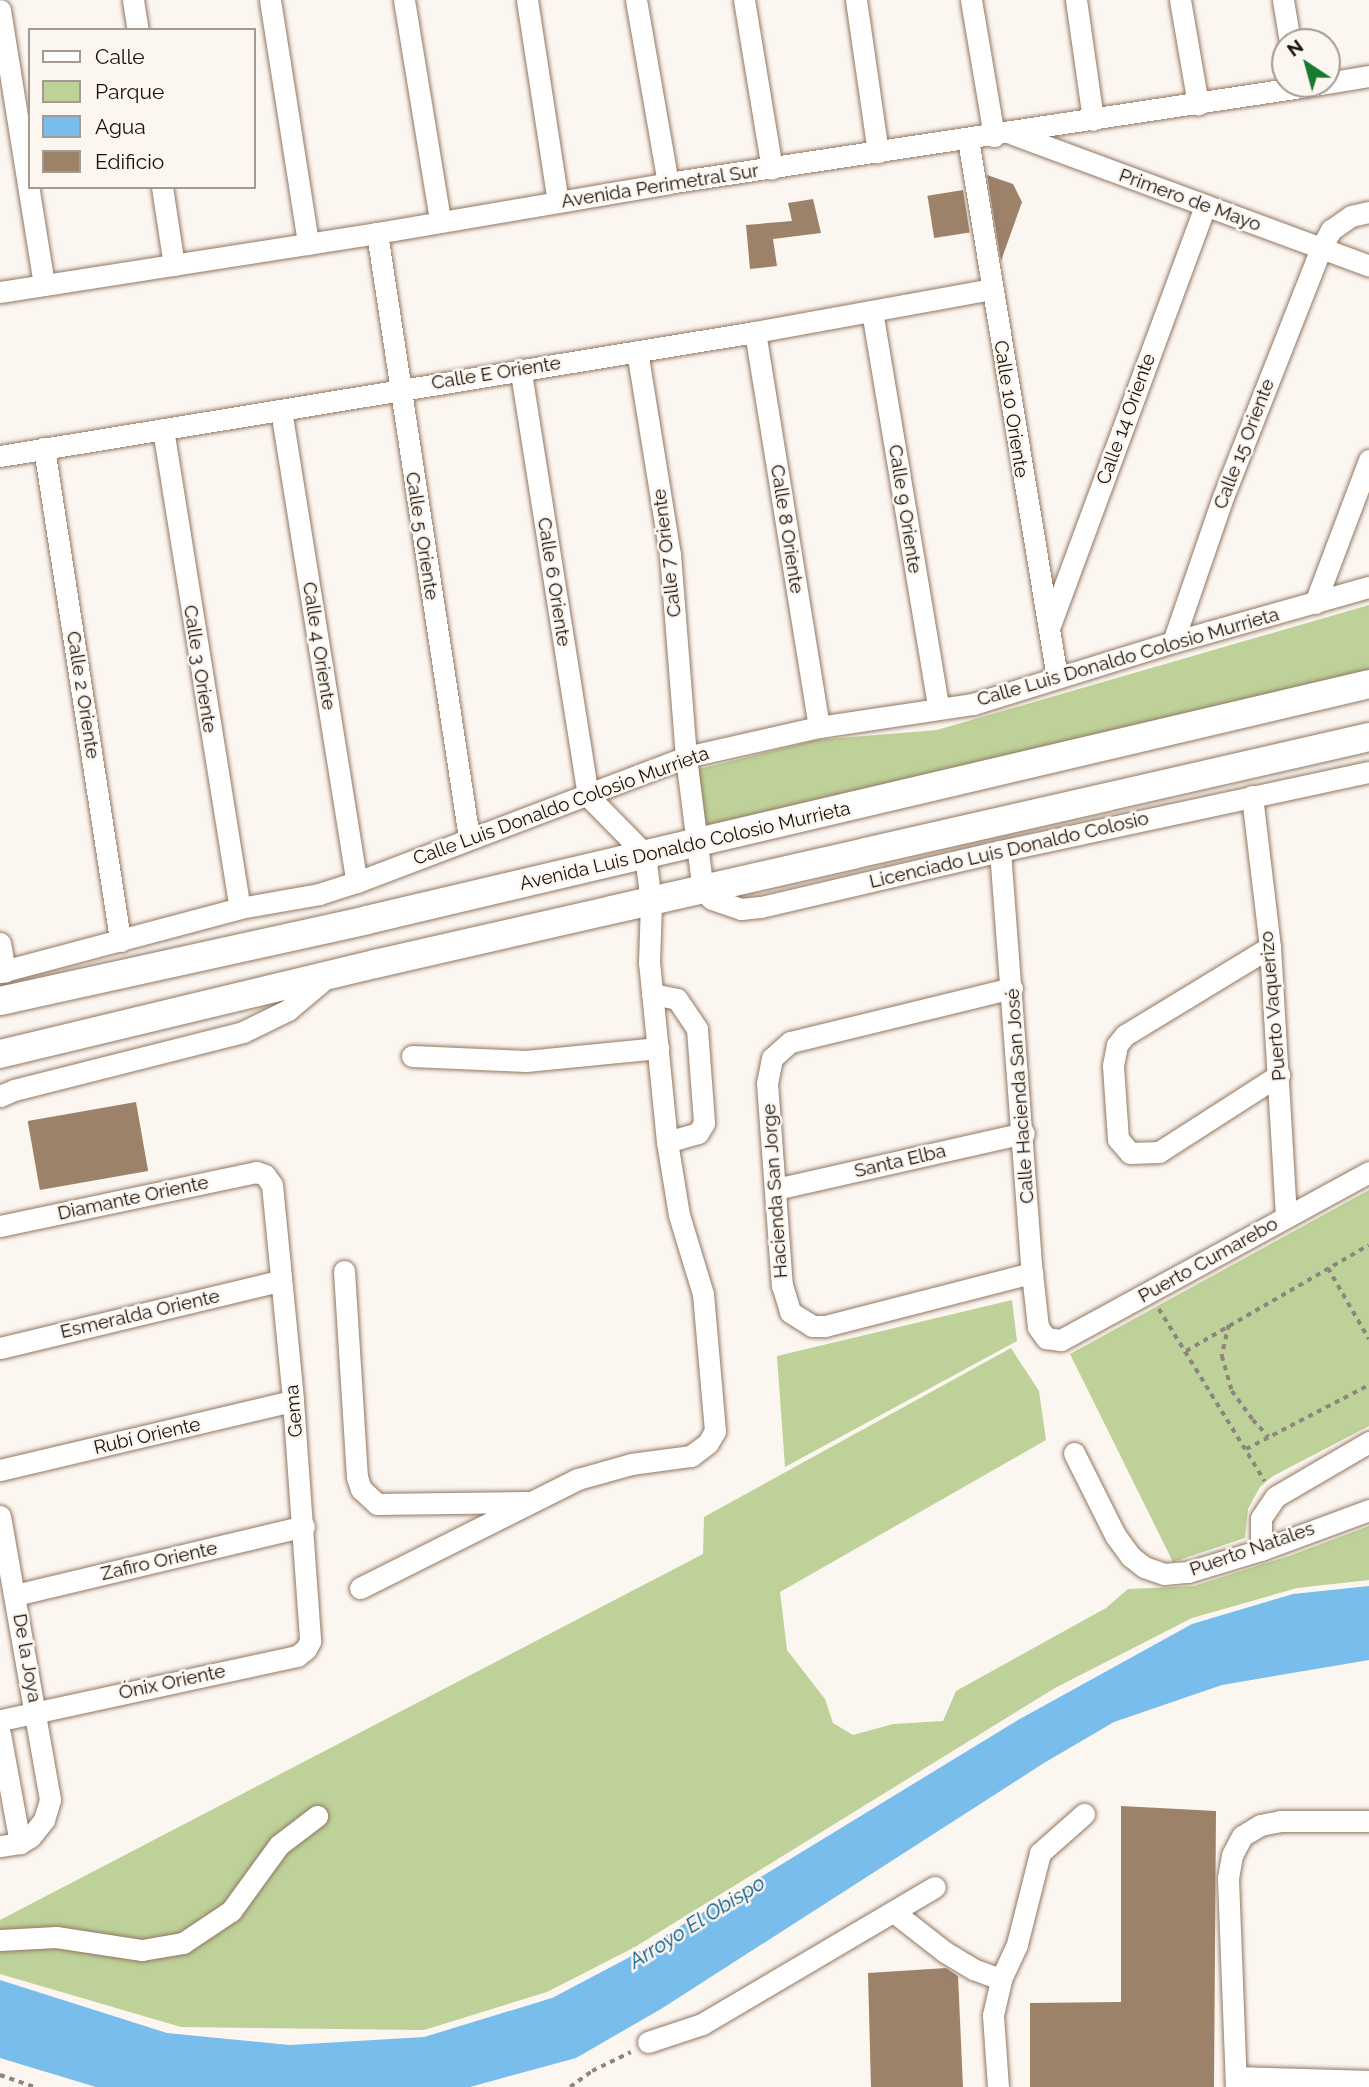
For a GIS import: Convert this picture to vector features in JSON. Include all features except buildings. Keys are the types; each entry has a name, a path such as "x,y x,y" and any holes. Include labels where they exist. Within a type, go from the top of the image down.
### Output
{"main road":[{"name":"Avenida Luis Donaldo Colosio Murrieta","path":"0,1001 332,929 697,840 872,802 1368,684"},
{"path":"0,1054 1369,737"}],"street":[{"path":"133,0 138,28"},
{"path":"270,0 308,244"},
{"path":"404,0 440,221"},
{"path":"527,0 558,202"},
{"path":"636,0 668,183"},
{"path":"744,0 772,169"},
{"path":"856,0 878,152"},
{"path":"971,0 1002,134"},
{"path":"1076,0 1093,120"},
{"path":"1180,0 1198,104"},
{"path":"1283,0 1288,28"},
{"path":"0,10 28,185"},
{"path":"1341,81 1369,76"},
{"name":"Avenida Perimetral Sur","path":"0,292 377,233 668,183 1271,91"},
{"name":"Primero de Mayo","path":"1002,134 1369,267"},
{"name":"Calle 10 Oriente","path":"968,139 1057,678"},
{"path":"29,189 44,285"},
{"path":"162,189 174,265"},
{"name":"Calle 14 Oriente","path":"1048,631 1205,206"},
{"path":"1321,248 1331,230 1351,216 1369,212"},
{"name":"Calle 5 Oriente","path":"377,233 398,388 469,838"},
{"name":"Calle 15 Oriente","path":"1173,642 1223,497 1321,248"},
{"name":"Calle E Oriente","path":"0,456 398,388 755,332 991,289"},
{"name":"Calle 9 Oriente","path":"872,311 938,707"},
{"name":"Calle 8 Oriente","path":"755,332 819,727"},
{"name":"Calle 7 Oriente","path":"636,351 670,554 686,757 697,840"},
{"name":"Calle 6 Oriente","path":"520,369 588,796"},
{"name":"Calle 4 Oriente","path":"281,410 357,882"},
{"name":"Calle 3 Oriente","path":"163,429 240,908"},
{"name":"Calle 2 Oriente","path":"44,448 120,941"},
{"path":"1315,603 1369,460"},
{"name":"Calle Luis Donaldo Colosio Murrieta","path":"2,972 240,908 319,894 588,796 686,757 819,727 938,707 973,704 1173,642 1369,587"},
{"name":"Licenciado Luis Donaldo Colosio","path":"703,891 725,906 741,909 761,907 1000,851 1369,772"},
{"path":"360,1588 578,1479 604,1470 691,1456 713,1437 703,1294 679,1215 667,1142 649,962 651,903 645,854 588,796"},
{"name":"Puerto Vaquerizo","path":"1252,796 1270,947 1286,1217"},
{"path":"697,840 703,891"},
{"name":"Calle Hacienda San José","path":"1000,851 1024,1133 1032,1273 1038,1327 1046,1338"},
{"path":"0,943 2,972"},
{"path":"1270,947 1139,1024 1117,1045 1113,1066 1118,1139 1130,1153 1159,1152 1279,1075"},
{"path":"0,1096 243,1032 288,1010 327,977"},
{"name":"Hacienda San Jorge","path":"1012,988 790,1042 772,1058 767,1083 784,1298 790,1312 799,1320 812,1326 825,1326 1032,1273"},
{"path":"652,994 677,999 697,1029 704,1123 698,1133 667,1142"},
{"path":"412,1056 526,1061 658,1048"},
{"name":"Santa Elba","path":"776,1189 1024,1133"},
{"name":"Diamante Oriente","path":"0,1226 256,1172 265,1175"},
{"name":"Puerto Cumarebo","path":"1046,1338 1061,1340 1369,1172"},
{"name":"Gema","path":"265,1175 272,1185 293,1401 310,1641 306,1649"},
{"path":"344,1271 357,1477 369,1499 377,1504 532,1502"},
{"name":"Esmeralda Oriente","path":"0,1348 280,1280"},
{"name":"Rubí Oriente","path":"0,1470 293,1401"},
{"path":"1261,1550 1262,1518 1275,1497 1369,1442"},
{"name":"Puerto Natales","path":"1074,1453 1115,1535 1130,1556 1144,1567 1164,1574 1188,1572 1261,1550 1369,1510"},
{"name":"De la Joya","path":"0,1516 37,1711 50,1800 37,1830 10,1844"},
{"name":"Zafiro Oriente","path":"15,1595 303,1526"},
{"name":"Ónix Oriente","path":"0,1720 287,1658 306,1649"},
{"path":"0,1734 10,1844"},
{"path":"998,2087 993,2015 1001,1979 1017,1944 1041,1853 1084,1814"},
{"path":"0,1940 56,1937 142,1950 183,1943 230,1911 279,1844 317,1816"},
{"path":"1369,1821 1280,1821 1260,1825 1242,1836 1232,1855 1228,1878 1236,2082 1369,2081"},
{"path":"648,2042 702,2024 895,1913 935,1887"},
{"path":"895,1913 945,1952 973,1969 1001,1979"}],"path":[{"path":"1185,1351 1369,1245"},
{"path":"1328,1268 1369,1339"},
{"path":"1149,1292 1275,1497"},
{"path":"1230,1324 1222,1356 1232,1391 1269,1437"},
{"path":"1246,1449 1369,1385"},
{"path":"569,2087 592,2071 648,2042"},
{"path":"0,2075 35,2087"}],"green space":[{"path":"1369,605 1369,675 707,826 691,771 816,740 937,730"},
{"path":"1369,1190 1369,1426 1273,1476 1260,1487 1248,1509 1245,1538 1173,1562 1070,1354"},
{"path":"1012,1300 1017,1341 785,1467 777,1356"},
{"path":"1011,1348 1039,1391 1046,1440 780,1592 787,1650 825,1699 833,1723 853,1735 893,1724 943,1721 956,1691 1106,1608 1128,1589 1194,1586 1289,1556 1369,1526 1369,1580 1297,1588 1192,1618 1055,1688 635,1947 547,1992 424,2030 181,2027 0,1974 0,1920 703,1554 704,1517"}],"water":[{"name":"Arroyo El Obispo","path":"1369,1586 1369,1660 1222,1685 1114,1722 1044,1763 661,2009 576,2058 470,2087 96,2087 0,2058 0,1980 167,2033 290,2045 424,2037 552,1998 628,1958 1018,1720 1192,1624 1293,1594"}]}
